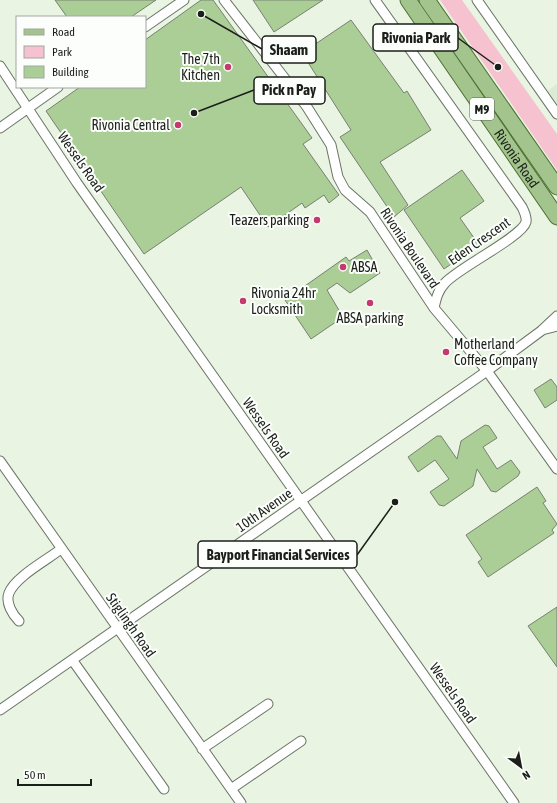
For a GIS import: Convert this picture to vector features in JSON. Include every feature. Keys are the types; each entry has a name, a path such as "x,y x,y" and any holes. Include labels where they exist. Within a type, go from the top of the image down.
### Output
{"main road":[{"name":"Rivonia Road","path":"408,0 557,217"},
{"name":"Rivonia Road","path":"427,0 557,187"}],"street":[{"path":"146,26 184,0"},
{"name":"Rivonia Boulevard","path":"224,0 307,108 331,145 340,183 351,196 370,212 434,308 487,371 557,469"},
{"name":"Eden Crescent","path":"375,0 522,207 526,218 526,223 520,230 481,258 448,279 439,291 434,308"},
{"path":"477,0 557,114"},
{"name":"Wessels Road","path":"0,66 28,109 301,502 514,803"},
{"path":"0,128 57,88"},
{"name":"10th Avenue","path":"0,710 73,661 487,371 541,331 557,316"},
{"name":"10th Avenue","path":"541,331 557,326"},
{"name":"Stiglingh Road","path":"0,461 117,630 241,803"},
{"path":"19,621 13,615 9,604 9,593 18,580 61,549"},
{"path":"73,661 164,789"},
{"path":"202,749 268,704"},
{"path":"231,789 301,741"}],"shaded area":[{"path":"557,84 557,108 546,92"}],"green space":[{"path":"440,0 462,0 557,134 557,170"}],"building":[{"path":"55,0 156,0 132,16 66,16"},
{"name":"Rivonia Central","path":"201,0 213,0 312,138 303,144 339,195 329,203 324,195 305,208 302,203 268,227 241,187 144,254 46,111 79,88 146,88 146,39"},
{"path":"253,0 323,0 274,32"},
{"path":"351,20 404,93 407,91 431,130 380,162 408,205 394,217 340,137 351,130 302,53"},
{"path":"462,170 484,201 460,218 479,245 444,269 404,210"},
{"path":"367,250 380,273 350,293 337,283 327,290 343,317 311,339 285,300 346,257 349,261"},
{"path":"551,379 557,387 557,400 545,408 534,390"},
{"path":"485,425 489,426 497,438 483,447 497,469 511,460 520,472 518,476 496,492 491,491 477,469 473,486 444,506 439,505 430,492 449,479 435,460 418,472 408,457 437,436 441,436 457,459 461,441"},
{"path":"537,487 546,501 543,503 557,524 552,530 554,533 488,577 478,562 482,559 466,535"},
{"path":"557,607 557,667 528,626"}],"place":[{"name":"Shaam","path":"201,14"},
{"name":"The 7th Kitchen","path":"228,67"},
{"name":"Rivonia Park","path":"498,67"},
{"name":"Pick n Pay","path":"194,113"},
{"name":"Rivonia Central","path":"178,125"},
{"name":"Teazers parking","path":"317,220"},
{"name":"ABSA","path":"343,267"},
{"name":"Rivonia 24hr Locksmith","path":"243,301"},
{"name":"ABSA parking","path":"370,303"},
{"name":"Motherland Coffee Company","path":"446,352"},
{"name":"Bayport Financial Services","path":"395,502"}]}
